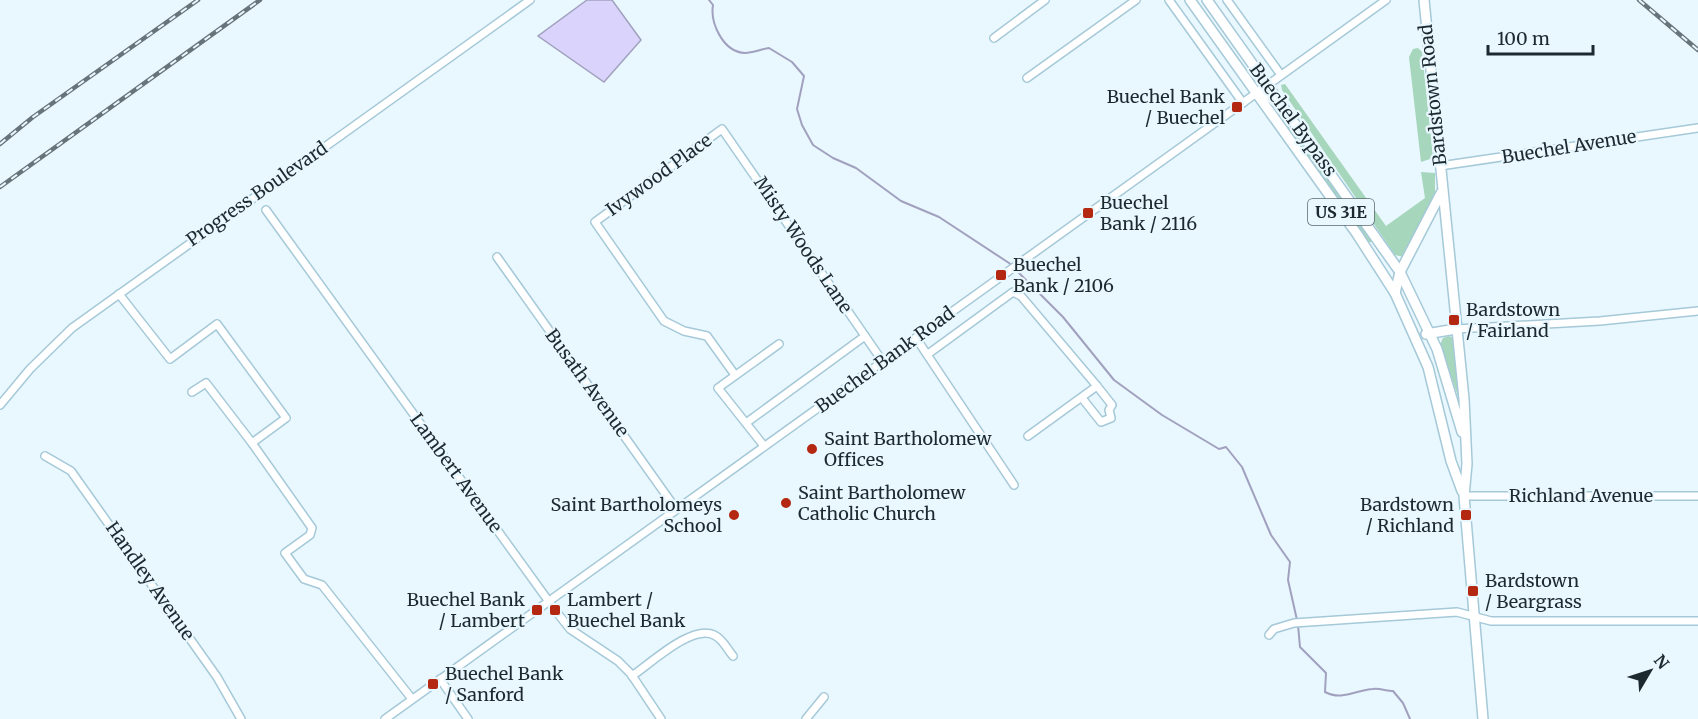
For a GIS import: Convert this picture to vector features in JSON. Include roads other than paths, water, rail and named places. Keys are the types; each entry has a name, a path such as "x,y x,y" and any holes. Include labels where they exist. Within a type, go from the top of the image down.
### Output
{"main road":[{"name":"Buechel Bypass","path":"1190,0 1321,159 1400,272 1430,333 1464,437"},
{"name":"Buechel Bypass","path":"1208,0 1262,89 1395,293 1416,337"},
{"name":"Bardstown Road","path":"1424,0 1464,399 1466,458 1464,496 1483,719"},
{"name":"Bardstown Road","path":"1395,293 1400,272 1442,191"},
{"path":"1416,337 1456,329"},
{"name":"Bardstown Road","path":"1416,337 1434,387 1451,461 1464,496"},
{"path":"1451,461 1466,458"}],"street":[{"name":"Progress Boulevard","path":"0,405 51,347 119,294 530,0"},
{"path":"993,38 1045,0"},
{"path":"1027,78 1136,0"},
{"path":"1169,0 1243,103"},
{"path":"1227,0 1281,75"},
{"name":"Buechel Bank Road","path":"385,719 1386,0"},
{"name":"Buechel Avenue","path":"1440,166 1698,128"},
{"name":"Ivywood Place","path":"722,129 595,222 664,321 684,331 706,336 735,375"},
{"name":"Misty Woods Lane","path":"722,129 883,362"},
{"name":"Lambert Avenue","path":"266,210 570,629 610,654 632,676 661,719"},
{"path":"1367,249 1380,242"},
{"name":"Busath Avenue","path":"497,257 676,508"},
{"path":"928,354 1013,292 1021,296 1112,405 1109,410 1111,418 1101,423 1082,398"},
{"path":"119,294 170,359 217,324 286,418 252,442"},
{"path":"1456,329 1600,321 1698,311"},
{"path":"746,423 865,336"},
{"path":"916,338 1014,485"},
{"path":"764,446 718,388 779,344"},
{"path":"192,392 206,383 252,442 312,528 310,535 285,553 304,579 322,585 412,699"},
{"path":"1028,436 1097,386"},
{"name":"Handley Avenue","path":"45,456 71,471 211,668 241,719"},
{"name":"Richland Avenue","path":"1464,496 1698,496"},
{"path":"1269,635 1275,629 1294,623 1457,612 1491,621 1698,621"},
{"path":"632,676 683,640 699,633 716,636 733,656"},
{"path":"440,679 468,719"},
{"path":"806,719 824,697"}],"waterway":[{"path":"709,0 713,5 716,28 730,48 745,53 769,48 792,62 804,76 797,109 802,125 813,145 833,158 856,168 901,201 939,217 1009,263 1063,317 1114,380 1162,415 1219,449 1226,447 1242,467 1271,535 1290,562 1288,580 1297,620"},
{"path":"1298,625 1300,647 1326,673 1325,692 1337,695 1375,689 1393,691 1403,703 1410,719"}],"railway":[{"path":"0,144 33,117 198,0"},
{"path":"0,187 260,0"},
{"path":"1639,0 1698,50"}],"place":[{"name":"Buechel Bank / Buechel","path":"1237,107"},
{"name":"Buechel Bank / 2116","path":"1088,213"},
{"name":"Buechel Bank / 2106","path":"1001,275"},
{"name":"Bardstown / Fairland","path":"1454,320"},
{"name":"Saint Bartholomew Offices","path":"812,449"},
{"name":"Saint Bartholomew Catholic Church","path":"786,503"},
{"name":"Saint Bartholomeys School","path":"734,515"},
{"name":"Bardstown / Richland","path":"1466,515"},
{"name":"Bardstown / Beargrass","path":"1473,591"},
{"name":"Buechel Bank / Lambert","path":"537,610"},
{"name":"Lambert / Buechel Bank","path":"555,610"},
{"name":"Buechel Bank / Sanford","path":"433,684"}]}
